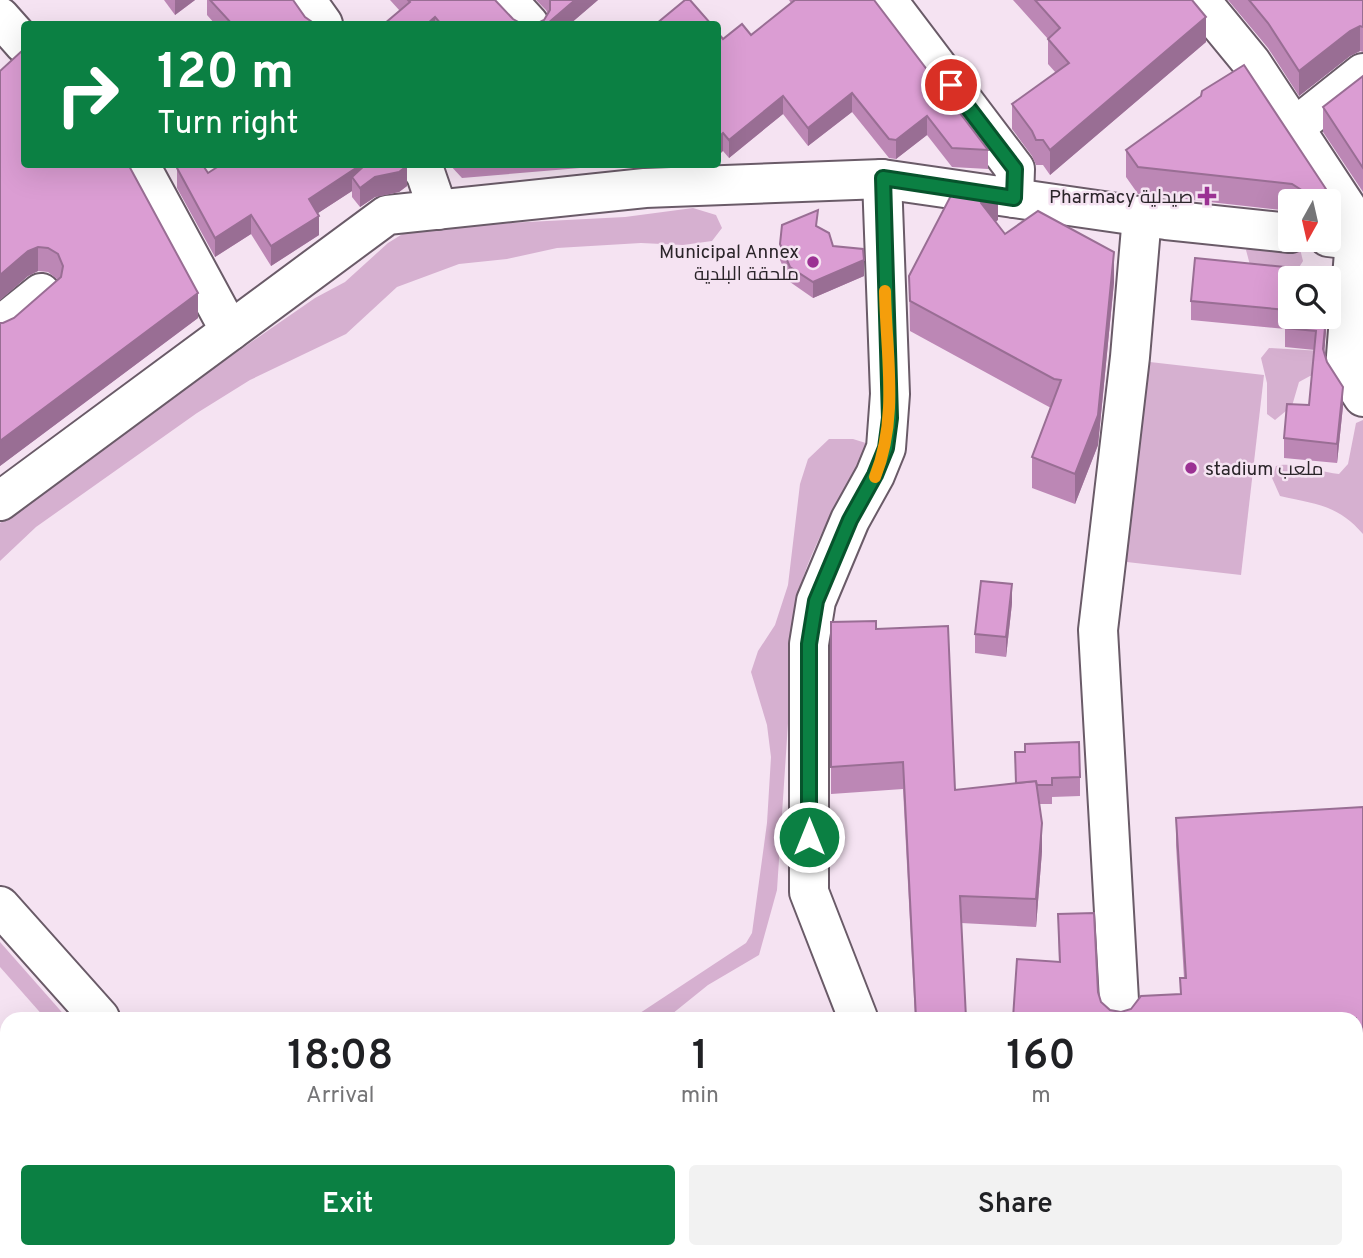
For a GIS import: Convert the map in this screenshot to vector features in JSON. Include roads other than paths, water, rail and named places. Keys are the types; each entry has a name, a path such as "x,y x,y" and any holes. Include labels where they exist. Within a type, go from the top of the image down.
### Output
{"street":[{"path":"306,0 321,21"},
{"path":"507,0 525,21"},
{"path":"887,0 1015,169 1014,198"},
{"path":"1205,2 1251,62 1349,211 1345,369 1363,397"},
{"path":"0,17 21,41"},
{"path":"1295,127 1363,73"},
{"path":"138,168 147,178 230,331"},
{"path":"422,168 438,210"},
{"path":"0,501 387,215 438,210 650,176 883,178 1154,218 1278,232"},
{"path":"856,1012 809,892 809,644 816,601 850,520 875,475 886,448 890,394 883,178"},
{"path":"1120,1012 1098,630 1130,344 1153,346 1154,218"},
{"path":"0,327 41,293"},
{"path":"0,906 95,1012"}],"place":[{"name":"Pharmacy صيدلية","path":"1207,196"},
{"name":"Municipal Annex ملحقة البلدية","path":"813,262"},
{"name":"stadium ملعب","path":"1191,468"}]}
